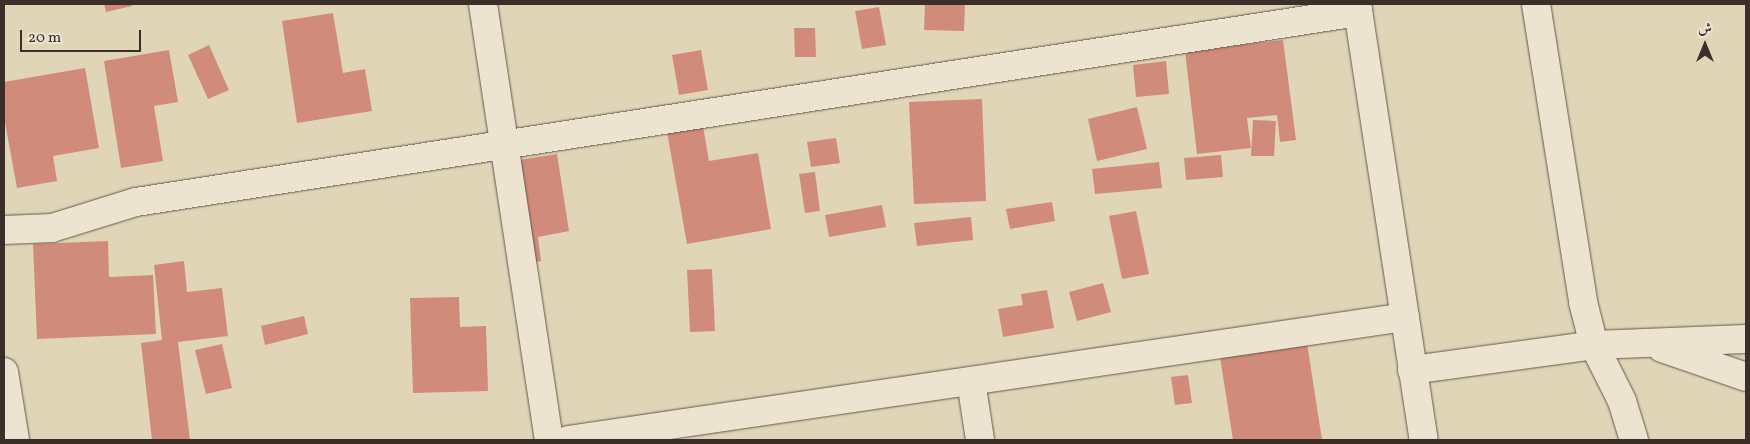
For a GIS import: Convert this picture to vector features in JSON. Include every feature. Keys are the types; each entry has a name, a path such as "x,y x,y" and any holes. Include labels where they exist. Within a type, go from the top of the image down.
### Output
{"street":[{"path":"483,4 549,440"},
{"path":"1536,4 1583,302 1594,344 1622,401 1634,440"},
{"path":"4,230 52,228 136,202 503,146 1357,8 1424,440"},
{"path":"568,440 1405,317"},
{"path":"1412,370 1594,344 1746,339"},
{"path":"1646,342 1746,377"},
{"path":"4,372 15,440"},
{"path":"971,381 980,440"}],"building":[{"path":"104,4 131,4 132,6 106,12"},
{"path":"925,4 965,4 964,31 924,30"},
{"path":"879,7 886,45 862,49 855,11"},
{"path":"333,13 343,73 365,69 372,111 297,123 282,21"},
{"path":"794,28 815,28 816,57 795,57"},
{"path":"1283,40 1296,140 1280,142 1277,115 1247,118 1251,148 1197,154 1185,51"},
{"path":"209,45 229,90 208,99 188,55"},
{"path":"169,50 178,102 154,106 163,161 121,168 104,61"},
{"path":"701,50 708,90 679,95 672,55"},
{"path":"1166,61 1169,94 1136,97 1133,65"},
{"path":"85,68 99,148 53,156 57,181 17,188 4,117 4,82"},
{"path":"982,99 986,201 914,204 909,102"},
{"path":"1137,107 1147,149 1097,161 1088,119"},
{"path":"1253,120 1276,121 1274,156 1251,156"},
{"path":"703,126 709,161 758,153 771,229 687,244 667,132"},
{"path":"836,138 840,163 811,167 807,142"},
{"path":"557,154 569,231 538,237 541,261 509,267 493,164"},
{"path":"1221,155 1223,177 1186,180 1184,158"},
{"path":"1159,162 1162,188 1095,194 1092,169"},
{"path":"815,172 820,211 805,213 799,174"},
{"path":"1052,202 1055,221 1010,229 1006,209"},
{"path":"882,205 886,227 829,237 825,215"},
{"path":"1136,211 1149,274 1122,279 1109,216"},
{"path":"971,217 973,240 917,246 914,223"},
{"path":"108,241 109,277 153,275 156,334 37,339 33,244"},
{"path":"184,261 187,292 222,288 228,336 178,342 190,440 152,440 141,343 162,340 154,265"},
{"path":"712,269 715,331 690,332 687,270"},
{"path":"1103,283 1111,312 1077,321 1069,292"},
{"path":"1047,290 1054,328 1003,337 998,309 1023,305 1021,294"},
{"path":"459,297 460,327 486,326 488,391 413,393 410,298"},
{"path":"304,316 308,334 265,345 261,326"},
{"path":"1307,343 1322,440 1233,440 1220,357"},
{"path":"222,344 232,388 206,394 195,350"},
{"path":"1188,375 1192,403 1175,405 1171,377"}]}
